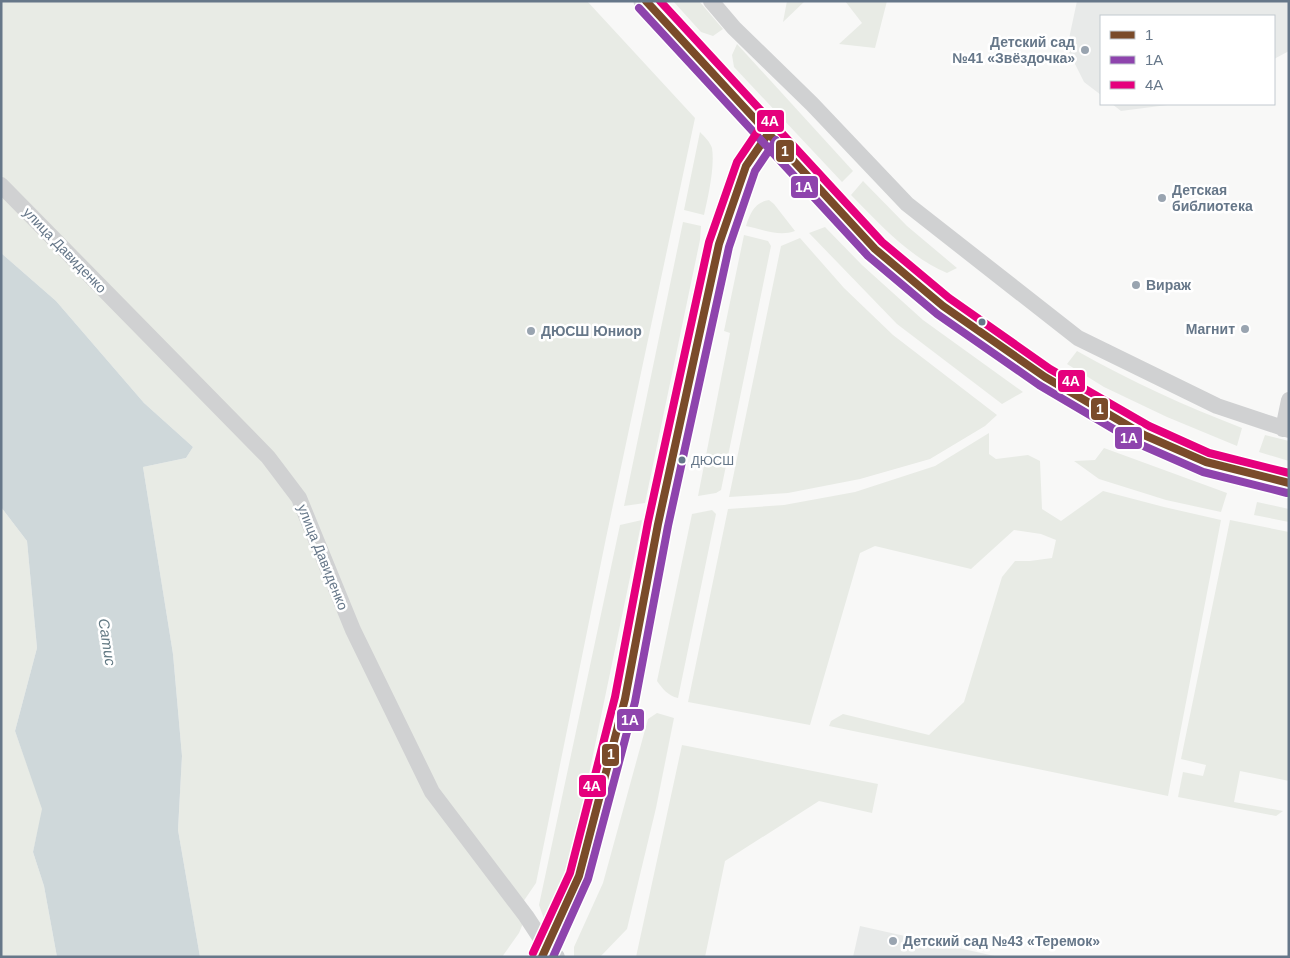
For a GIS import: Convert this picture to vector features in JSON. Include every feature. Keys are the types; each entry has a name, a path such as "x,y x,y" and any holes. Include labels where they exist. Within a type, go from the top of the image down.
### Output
{"street":[{"path":"646,1 874,249 943,306 1045,377 1144,435 1206,462 1289,483"},
{"path":"711,1 734,28 812,104 907,204 1078,338 1217,406 1286,429 1289,400"},
{"path":"549,954 579,876 625,698 658,524 719,244 746,166 768,134"},
{"name":"улица Давиденко","path":"1,185 268,456 299,498 353,630 432,792 526,916 549,954"}],"shaded area":[{"path":"1,1 587,1 695,118 606,538 536,883 523,902 526,916 519,933 502,957 200,957 178,830 182,756 173,654 143,467 186,458 193,447 144,403 56,301 1,253"},
{"path":"673,1 699,1 723,29 713,36 701,32"},
{"path":"787,1 805,1 783,22"},
{"path":"845,1 887,1 875,48 839,44 862,23"},
{"name":"Детский сад №41 «Звёздочка»","path":"1077,1 1289,1 1289,51 1275,58 1275,15 1100,15 1100,94 1084,82 1067,48"},
{"path":"737,44 853,171 842,182 734,67 732,55"},
{"path":"1113,105 1167,105 1121,111"},
{"path":"700,132 710,144 713,156 711,182 704,215 684,210"},
{"path":"863,181 907,226 957,268 947,273 933,266 908,249 884,228 851,195"},
{"path":"769,200 795,231 776,233 746,226 754,209 760,203"},
{"path":"683,222 701,226 700,240 645,503 624,506"},
{"path":"825,227 862,265 923,320 1023,392 1002,404 897,324 809,233"},
{"path":"744,235 768,241 771,246 721,490 716,493 698,496 730,333 724,331"},
{"path":"800,238 844,288 893,335 997,415 985,426 930,459 860,479 788,493 729,497 781,246"},
{"path":"1077,351 1158,393 1242,428 1237,446 1167,417 1104,387 1067,364"},
{"path":"989,433 989,454 996,459 1028,455 1040,461 1042,509 1061,521 1103,491 1221,520 1168,796 829,726 831,721 843,714 929,735 964,702 1002,577 1015,561 1052,558 1056,540 1041,534 1014,530 971,569 875,546 860,553 810,725 688,702 728,509 784,505 855,492 935,466"},
{"path":"1265,435 1289,441 1289,461 1259,452"},
{"path":"1104,448 1227,493 1221,512 1166,500 1099,479 1074,461 1095,460"},
{"path":"1257,502 1289,509 1289,522 1254,515"},
{"path":"1,507 27,541 37,648 15,731 43,809 33,852 44,886 57,957 1,957"},
{"path":"712,510 716,514 678,698 668,694 657,681 692,514"},
{"path":"642,520 575,841 548,930 539,905 620,525"},
{"path":"1230,520 1289,532 1289,781 1240,771 1234,802 1283,811 1276,816 1178,797 1183,772 1203,776 1206,765 1181,759"},
{"path":"657,713 674,718 656,808 627,929 600,957 574,957 574,947 603,883 648,719"},
{"path":"682,745 878,784 872,813 819,801 725,861 705,957 636,957"},
{"name":"Детский сад №43 «Теремок»","path":"860,926 999,957 853,957"}],"water":[{"name":"Сатис","path":"1,253 56,301 144,403 193,447 186,458 143,467 173,654 182,756 178,830 200,957 57,957 44,886 33,852 42,809 15,731 37,648 27,541 1,507"}],"transit line":[{"name":"1","path":"646,1 875,249 943,306 1045,377 1144,435 1206,462 1289,483"},
{"name":"4А","path":"660,1 882,242 949,298 1050,369 1149,426 1209,453 1289,473"},
{"name":"1А","path":"639,8 868,256 937,314 1039,385 1139,444 1203,472 1287,493"},
{"name":"4А","path":"533,953 570,873 615,697 648,522 709,242 737,162 760,128"},
{"name":"1","path":"542,957 579,876 625,699 658,524 719,244 746,166 768,134"},
{"name":"1А","path":"553,957 588,879 635,702 668,526 729,247 755,171 776,140"}],"place":[{"name":"Детский сад №41 «Звёздочка»","path":"1085,50"},
{"name":"Детская библиотека","path":"1162,198"},
{"name":"Вираж","path":"1136,285"},
{"name":"Магнит","path":"1245,329"},
{"name":"ДЮСШ Юниор","path":"531,331"},
{"name":"ДЮСШ","path":"682,460"},
{"name":"Детский сад №43 «Теремок»","path":"893,941"}]}
